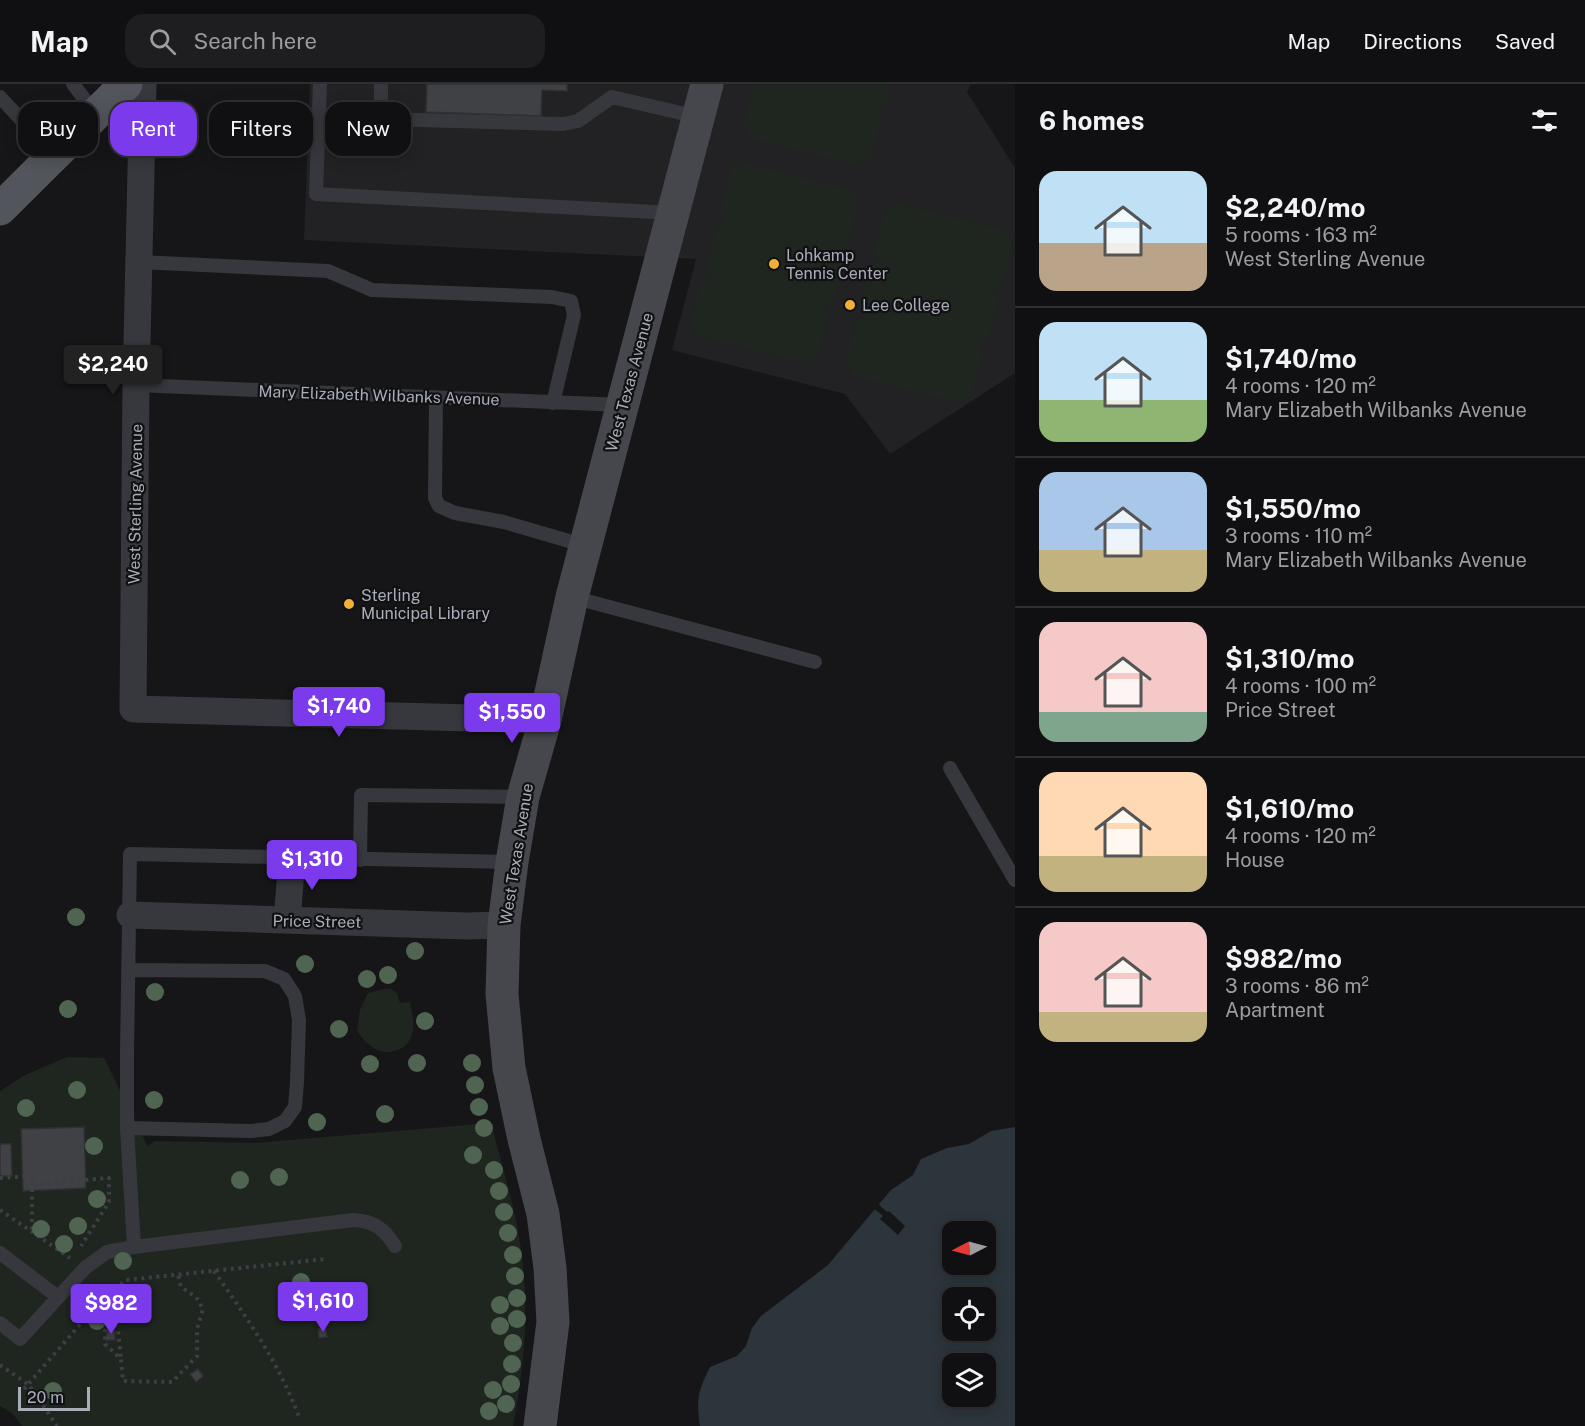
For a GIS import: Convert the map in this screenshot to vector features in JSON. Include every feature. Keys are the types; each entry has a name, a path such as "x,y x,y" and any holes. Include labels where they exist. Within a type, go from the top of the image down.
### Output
{"main road":[{"path":"98,112 126,84"},
{"path":"0,209 53,156"}],"street":[{"name":"West Sterling Avenue","path":"143,84 136,385 133,709 545,720"},
{"name":"West Texas Avenue","path":"540,1426 553,1322 550,1268 543,1214 509,1068 502,993 504,925 523,797 545,720 572,597 707,84"},
{"path":"287,920 292,859"},
{"name":"Price Street","path":"130,915 468,926 504,925"}],"lane":[{"path":"73,84 87,102"},
{"path":"320,84 316,194 673,213"},
{"path":"381,84 381,102"},
{"path":"411,120 563,124 578,121 612,91 698,117"},
{"path":"0,97 18,116"},
{"path":"319,119 325,119"},
{"path":"139,262 328,271 372,290 552,297 571,301 574,315 553,403"},
{"name":"Mary Elizabeth Wilbanks Avenue","path":"136,385 622,405"},
{"path":"436,398 435,498 439,506 455,513 504,522 586,546"},
{"path":"572,597 815,662"},
{"path":"950,768 1015,880"},
{"path":"360,861 361,795 523,797"},
{"path":"134,1246 127,1128 130,854 360,861 512,862"},
{"path":"127,1128 252,1131 269,1129 285,1121 295,1107 299,1020 295,996 284,979 265,971 129,970"},
{"path":"0,1323 20,1339 85,1268 106,1252 134,1246 367,1220 379,1226 395,1246"},
{"path":"0,1253 58,1297"}],"path":[{"path":"0,1178 32,1176 32,1232"},
{"path":"0,1210 69,1258 81,1246 109,1202 109,1178 33,1184"},
{"path":"24,1389 96,1306 126,1280 326,1258"},
{"path":"214,1271 269,1352 282,1375 299,1417"},
{"path":"96,1306 118,1330 123,1381 172,1382 197,1356 197,1329 203,1309 196,1298 181,1287 178,1274"},
{"path":"110,1319 105,1331 105,1344 121,1359"},
{"path":"0,1365 29,1385 57,1426"}],"shaded area":[{"name":"Lee College","path":"310,84 971,84 967,92 1015,168 1015,373 890,454 845,394 672,350 696,259 304,240 307,156 313,156 313,102 309,102"},
{"path":"754,84 891,84 887,100 877,106 882,116 871,157 858,165 751,138 744,124"},
{"name":"Lohkamp Tennis Center","path":"743,163 851,190 858,204 847,246 839,252 843,261 834,299 824,305 829,314 818,356 805,363 698,336 690,322 701,281 710,276 706,267 716,227 725,221 720,211 731,169"},
{"name":"Lohkamp Tennis Center","path":"897,203 1005,230 1012,244 1002,286 993,292 998,301 988,339 979,345 983,354 972,396 959,403 853,376 845,362 856,321 865,316 860,307 870,267 879,261 874,251 885,209"},
{"path":"391,989 397,993 400,1003 410,1002 413,1021 412,1035 407,1044 400,1049 387,1052 370,1046 357,1031 360,1010 368,993"},
{"path":"67,1057 104,1058 148,1147 154,1141 254,1143 491,1123 517,1223 524,1279 524,1342 513,1426 22,1426 13,1414 0,1406 0,1091 25,1075"},
{"path":"1015,1127 1015,1426 700,1426 699,1395 710,1367 737,1356 746,1346 752,1328 761,1316 828,1265 891,1190 913,1175 921,1159 947,1148 969,1144 991,1131"}],"pier":[{"path":"876,1202 905,1226 898,1235 880,1219 883,1216 872,1207"}],"building":[{"path":"427,84 567,84 567,91 542,90 541,116 426,112"},
{"path":"84,1127 86,1188 23,1191 21,1129"},
{"path":"0,1144 11,1144 12,1176 0,1176"},
{"path":"326,1328 327,1337 319,1338 318,1329"},
{"path":"107,1330 115,1330 115,1340 106,1340"},
{"path":"198,1369 203,1376 196,1382 190,1374"}],"place":[{"name":"Lohkamp Tennis Center","path":"774,264"},
{"name":"Lee College","path":"850,305"},
{"name":"Sterling Municipal Library","path":"349,604"}]}
